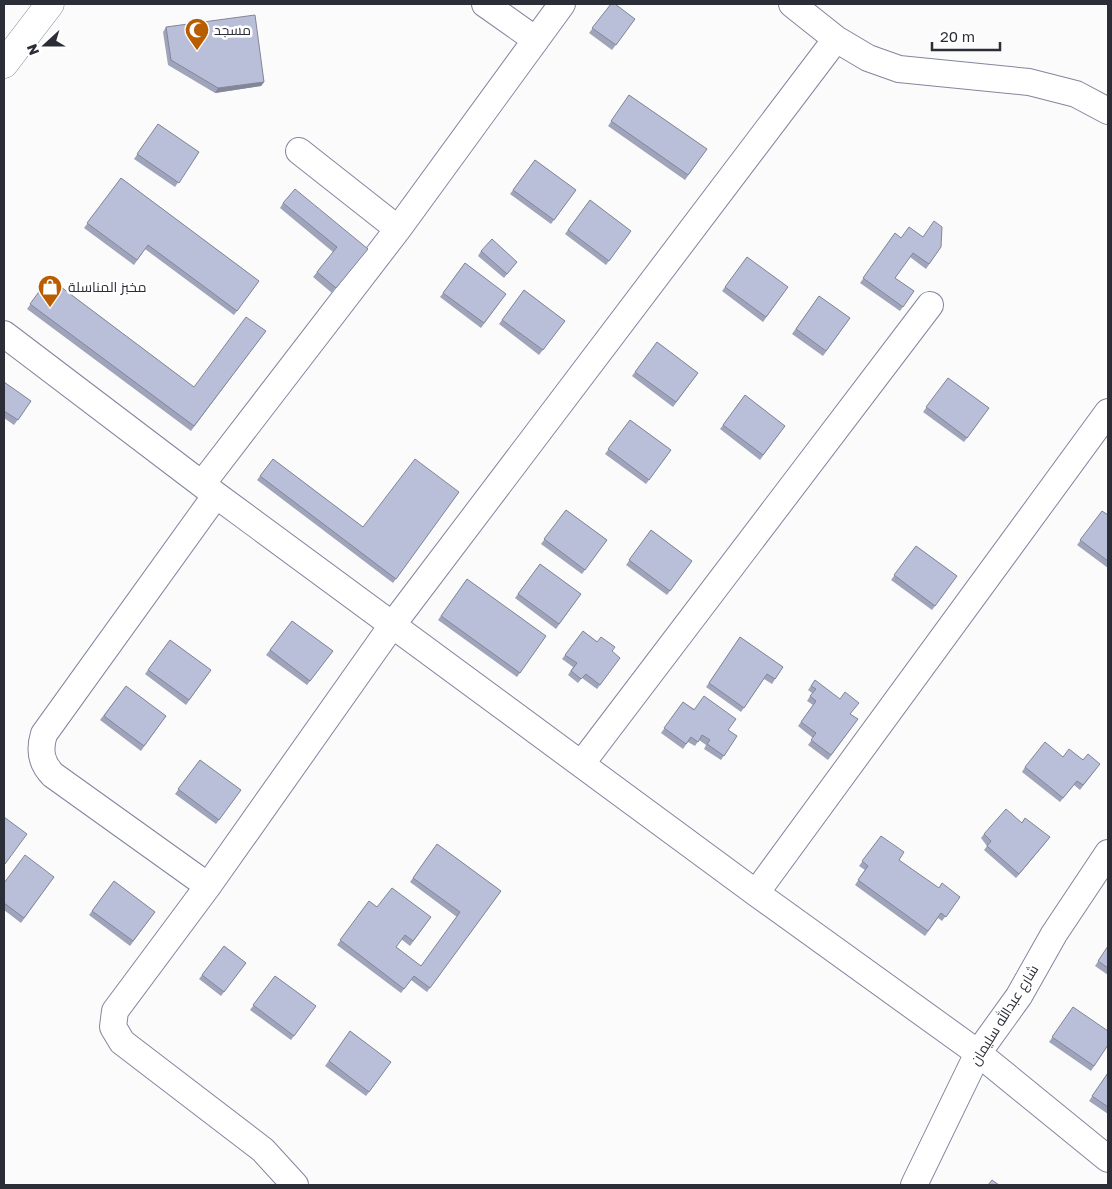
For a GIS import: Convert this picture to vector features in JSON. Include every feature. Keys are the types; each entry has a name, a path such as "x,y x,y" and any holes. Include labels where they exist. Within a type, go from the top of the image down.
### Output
{"highway":[{"path":"4,64 50,4"}],"street":[{"path":"485,4 536,40"},
{"path":"208,886 53,775 44,764 41,749 44,734 209,490 562,4"},
{"path":"792,4 836,40 868,58 899,69 1029,82 1076,94 1108,111"},
{"path":"295,1185 263,1150 122,1042 113,1027 115,1011 208,886 393,624 836,40"},
{"path":"299,151 398,229"},
{"path":"582,763 930,305"},
{"path":"4,334 209,490 756,893 978,1053 1108,1159"},
{"path":"756,893 1108,412"},
{"name":"شارع عبدالله سليمان","path":"914,1185 978,1053 1019,996 1054,934 1106,859"}],"building":[{"path":"611,4 615,4 635,19 616,45 592,28"},
{"path":"255,15 264,82 218,88 171,60 166,27"},
{"path":"629,95 707,149 688,175 611,121"},
{"path":"158,124 199,152 179,183 137,154"},
{"path":"535,160 576,190 554,220 513,190"},
{"path":"121,178 259,281 237,311 148,245 137,260 87,223"},
{"path":"295,189 368,249 336,288 317,272 337,247 283,203"},
{"path":"590,200 631,231 609,261 568,230"},
{"path":"934,221 942,227 941,247 929,264 913,253 895,278 914,291 903,307 863,278 895,233 901,238 909,227 923,237"},
{"path":"492,239 517,262 507,274 481,251"},
{"path":"747,257 788,287 766,317 725,287"},
{"path":"465,263 506,294 484,323 443,293"},
{"path":"49,278 194,387 246,317 266,331 194,426 30,304"},
{"path":"524,290 565,321 543,350 502,320"},
{"path":"819,296 850,318 826,351 796,329"},
{"path":"657,342 698,373 676,402 635,372"},
{"path":"948,378 989,408 967,438 926,407"},
{"path":"4,382 31,401 18,420 4,411"},
{"path":"745,395 785,426 763,455 723,425"},
{"path":"630,420 671,450 649,480 608,449"},
{"path":"273,459 363,527 415,459 459,492 396,579 260,476"},
{"path":"566,510 607,540 585,570 544,539"},
{"path":"1102,511 1108,515 1108,561 1080,540"},
{"path":"651,530 692,561 670,591 629,560"},
{"path":"916,546 957,576 935,606 894,575"},
{"path":"540,564 581,594 559,624 518,594"},
{"path":"467,579 546,636 520,673 441,616"},
{"path":"292,621 333,651 310,681 270,650"},
{"path":"583,631 597,642 601,637 615,647 612,651 620,658 600,685 586,674 581,679 571,671 577,663 565,655"},
{"path":"740,637 783,667 775,679 767,674 744,708 709,683"},
{"path":"170,640 211,670 189,700 148,670"},
{"path":"815,680 840,699 845,692 859,703 850,714 858,719 831,755 811,740 816,733 801,722 816,701 810,696 816,689 811,686"},
{"path":"126,686 166,716 144,746 104,716"},
{"path":"704,696 736,719 728,730 737,736 724,756 707,744 710,740 702,735 698,742 691,737 686,744 664,728 683,702 694,710"},
{"path":"1045,742 1063,757 1069,749 1083,760 1088,754 1100,764 1083,785 1077,781 1063,798 1025,767"},
{"path":"200,760 241,790 219,820 178,789"},
{"path":"1006,809 1022,823 1025,818 1050,837 1019,874 987,846 991,841 984,834"},
{"path":"4,817 27,834 5,864 4,863"},
{"path":"881,836 904,852 899,860 939,888 942,883 960,897 946,917 941,913 928,931 858,880 868,866 862,861"},
{"path":"437,844 501,891 430,988 414,976 404,989 340,940 369,901 377,907 392,888 431,917 413,941 405,935 396,947 421,966 460,912 413,878"},
{"path":"25,855 54,877 24,918 4,903 4,883"},
{"path":"114,881 155,912 133,941 92,911"},
{"path":"224,946 246,963 224,992 202,975"},
{"path":"1108,946 1108,968 1098,961"},
{"path":"275,976 316,1006 294,1036 253,1005"},
{"path":"1073,1007 1108,1031 1108,1045 1094,1066 1052,1037"},
{"path":"350,1031 391,1062 369,1092 329,1061"},
{"path":"1108,1073 1108,1107 1092,1096"},
{"path":"992,1180 999,1185 988,1185"}],"place":[{"name":"مسجد","path":"197,51"},
{"name":"مخبز المناسلة","path":"50,308"}]}
